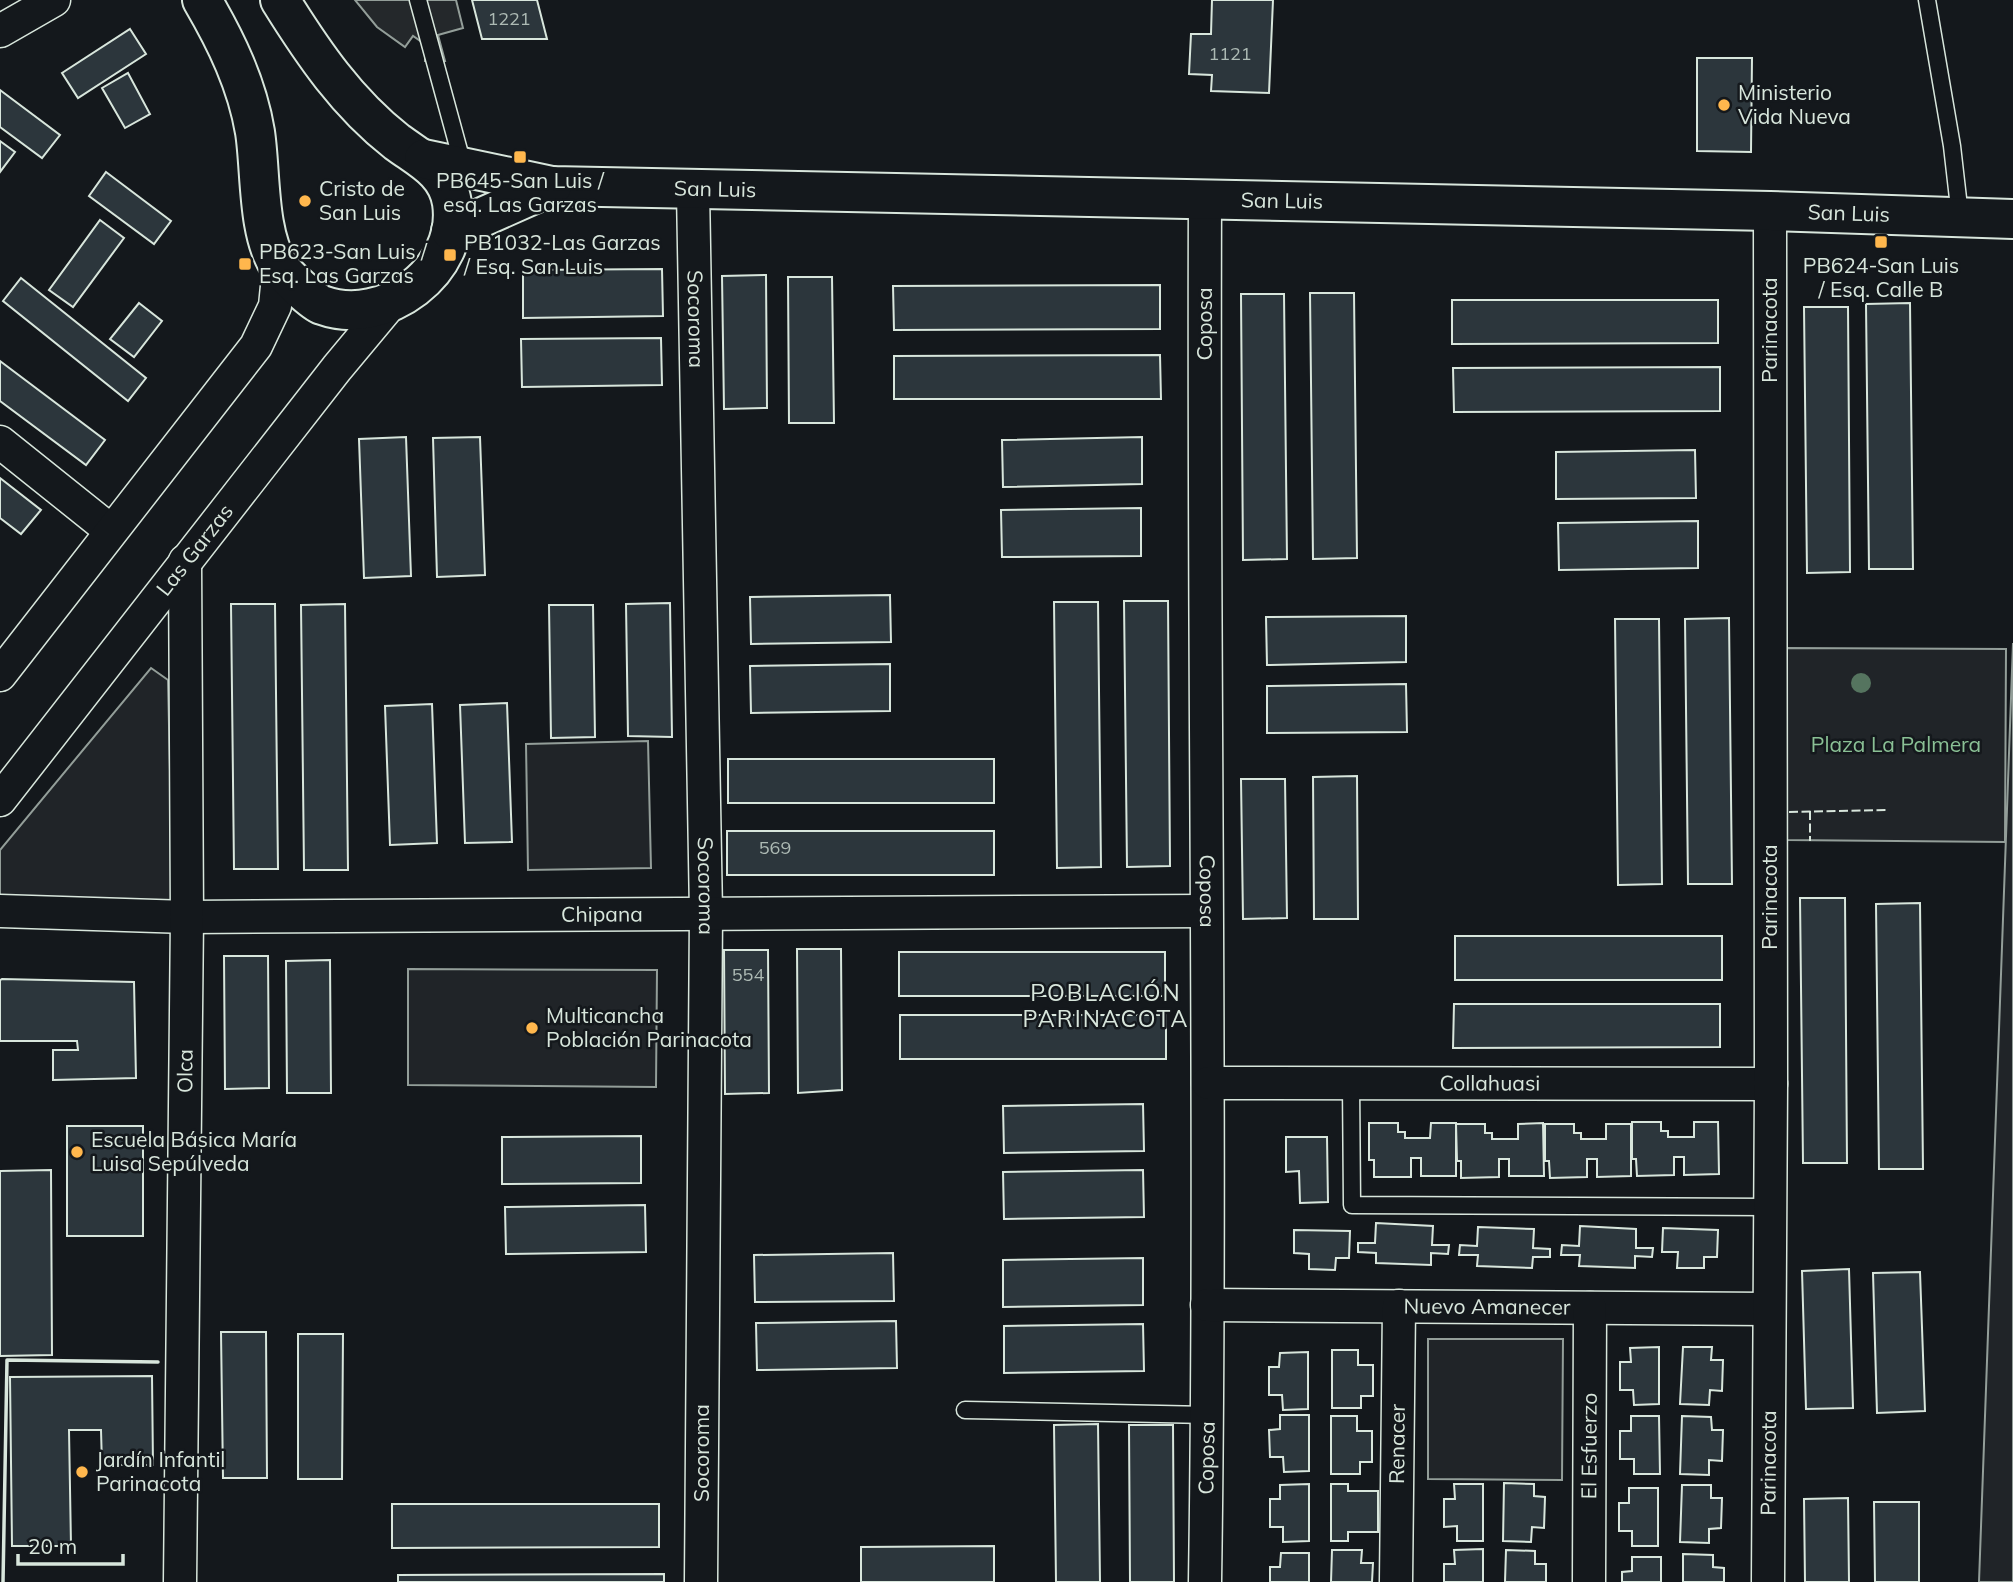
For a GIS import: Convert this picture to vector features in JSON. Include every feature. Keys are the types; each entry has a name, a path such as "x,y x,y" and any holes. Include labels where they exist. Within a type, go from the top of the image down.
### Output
{"street":[{"path":"0,31 54,0"},
{"name":"San Luis","path":"202,0 227,45 248,102 255,130 262,215 279,266 319,304 339,310 364,309 393,302 418,286 443,258 451,231 452,202 443,178 424,159 398,143 349,99 316,57 280,0"},
{"name":"San Luis","path":"424,159 552,187 1770,211 2013,219"},
{"name":"San Luis","path":"451,231 552,187"},
{"name":"Socoroma","path":"693,191 706,913 701,1582"},
{"name":"Coposa","path":"1205,201 1208,1083 1205,1582"},
{"name":"Parinacota","path":"1768,1582 1771,1084 1770,211"},
{"path":"0,675 110,530 256,346 275,306 279,266"},
{"name":"Las Garzas","path":"0,800 328,379 393,302"},
{"path":"0,442 110,530"},
{"name":"Olca","path":"180,1582 187,917 185,561"},
{"name":"Chipana","path":"0,911 187,917 1206,911"},
{"name":"Collahuasi","path":"1208,1083 1771,1084"},
{"name":"Nuevo Amanecer","path":"1207,1305 1768,1309"},
{"name":"Renacer","path":"1396,1582 1399,1306"},
{"name":"El Esfuerzo","path":"1589,1582 1590,1308"}],"lane":[{"path":"418,0 463,167"},
{"path":"1927,0 1950,134 1960,216"},
{"path":"1351,1083 1352,1205 1769,1207"},
{"path":"965,1409 1208,1415"}],"green space":[{"path":"2013,643 2013,1582 1979,1582"},
{"name":"Plaza La Palmera","path":"1787,648 2006,649 2005,842 1786,840"},
{"path":"151,668 168,680 173,907 0,905 0,850"},
{"path":"648,741 651,868 528,870 526,744"},
{"name":"Multicancha Población Parinacota","path":"408,969 657,970 656,1087 408,1085"},
{"path":"1428,1339 1563,1339 1562,1480 1428,1479"}],"shaded area":[{"path":"355,0 456,0 463,28 438,35 445,61 425,61 426,45 413,36 405,47 377,27"}],"building":[{"path":"472,0 537,0 547,39 482,39"},
{"path":"1212,0 1273,0 1269,93 1211,91 1212,75 1189,74 1191,34 1211,34"},
{"path":"130,29 146,54 78,98 62,73"},
{"name":"Ministerio Vida Nueva","path":"1697,58 1752,58 1751,152 1697,151"},
{"path":"128,73 150,114 125,128 102,88"},
{"path":"0,90 60,135 42,158 0,127"},
{"path":"0,141 15,152 0,172"},
{"path":"106,172 171,221 154,244 89,196"},
{"path":"100,220 124,238 73,307 49,290"},
{"path":"662,269 663,316 523,318 523,270"},
{"path":"766,275 767,408 724,409 722,276"},
{"path":"788,277 832,277 834,423 789,423"},
{"path":"21,278 146,378 128,401 3,301"},
{"path":"1160,285 1160,329 894,330 893,286"},
{"path":"1310,293 1354,293 1357,558 1313,559"},
{"path":"1241,294 1284,294 1287,559 1243,560"},
{"path":"1452,300 1718,300 1718,343 1452,344"},
{"path":"139,303 162,321 134,357 110,339"},
{"path":"1910,303 1913,569 1869,569 1866,304"},
{"path":"1804,307 1848,307 1850,572 1807,573"},
{"path":"661,338 662,385 522,387 521,339"},
{"path":"1160,355 1161,399 894,399 894,356"},
{"path":"0,361 105,440 86,465 0,401"},
{"path":"1720,367 1720,411 1454,412 1453,368"},
{"path":"406,437 411,576 364,578 359,439"},
{"path":"480,437 485,575 437,577 433,438"},
{"path":"1142,437 1142,484 1003,487 1002,440"},
{"path":"1695,450 1696,498 1556,499 1556,452"},
{"path":"0,478 41,510 21,534 0,518"},
{"path":"1141,508 1141,556 1002,557 1001,510"},
{"path":"1698,521 1698,568 1559,570 1558,523"},
{"path":"890,595 891,642 751,644 750,597"},
{"path":"1124,601 1168,601 1170,866 1127,867"},
{"path":"1054,602 1098,602 1101,867 1057,868"},
{"path":"670,603 672,737 628,736 626,604"},
{"path":"231,604 275,604 278,869 234,869"},
{"path":"345,604 348,870 304,870 301,605"},
{"path":"549,605 593,605 595,737 551,738"},
{"path":"1406,616 1406,662 1267,665 1266,617"},
{"path":"1729,618 1732,884 1688,884 1685,619"},
{"path":"1615,619 1659,619 1662,884 1618,885"},
{"path":"890,664 890,711 751,713 750,666"},
{"path":"1406,684 1407,732 1267,733 1267,686"},
{"path":"507,703 512,842 465,843 460,705"},
{"path":"432,704 437,843 390,845 385,706"},
{"path":"728,759 994,759 994,803 728,803"},
{"path":"1357,776 1358,919 1314,919 1313,777"},
{"path":"1241,779 1285,779 1287,918 1243,919"},
{"path":"727,831 994,831 994,875 727,875"},
{"path":"1800,898 1845,898 1847,1163 1803,1163"},
{"path":"1920,903 1923,1169 1879,1169 1876,904"},
{"path":"1455,936 1722,936 1722,980 1455,980"},
{"path":"797,949 841,949 842,1090 798,1093"},
{"path":"724,950 768,950 769,1093 725,1094"},
{"path":"899,952 1165,952 1165,996 899,996"},
{"path":"224,956 268,956 269,1088 225,1089"},
{"path":"330,960 331,1093 287,1093 286,961"},
{"path":"2,979 134,982 136,1078 53,1080 53,1050 78,1050 77,1041 0,1041"},
{"path":"1454,1004 1720,1004 1720,1047 1453,1048"},
{"path":"900,1015 1166,1015 1166,1059 900,1059"},
{"path":"1143,1104 1144,1151 1004,1153 1003,1106"},
{"path":"1632,1122 1661,1122 1661,1131 1668,1131 1668,1137 1694,1137 1694,1122 1718,1122 1719,1174 1684,1175 1684,1157 1674,1157 1674,1175 1637,1176 1636,1159 1632,1159"},
{"path":"1369,1123 1398,1123 1398,1132 1405,1132 1405,1138 1430,1138 1431,1123 1456,1123 1456,1176 1421,1176 1421,1158 1411,1158 1411,1177 1374,1177 1374,1160 1369,1160"},
{"path":"1543,1123 1544,1176 1509,1176 1509,1159 1499,1159 1499,1177 1461,1178 1461,1161 1457,1161 1456,1124 1485,1124 1485,1133 1492,1133 1492,1139 1518,1139 1518,1124"},
{"path":"1545,1124 1574,1124 1574,1133 1581,1133 1581,1139 1606,1139 1606,1124 1631,1124 1631,1176 1597,1177 1597,1159 1587,1159 1587,1177 1550,1178 1549,1161 1545,1161"},
{"path":"67,1126 143,1126 143,1236 67,1236"},
{"path":"641,1136 641,1183 502,1184 502,1137"},
{"path":"1286,1137 1327,1137 1328,1202 1300,1203 1299,1171 1286,1172"},
{"path":"51,1170 52,1355 0,1356 0,1171"},
{"path":"1143,1170 1144,1217 1004,1219 1003,1172"},
{"path":"645,1205 646,1252 506,1254 505,1207"},
{"path":"1376,1223 1433,1226 1432,1245 1449,1245 1448,1254 1431,1253 1431,1265 1376,1263 1376,1253 1358,1252 1358,1243 1375,1243"},
{"path":"1580,1226 1636,1229 1636,1248 1653,1248 1652,1257 1635,1256 1635,1268 1579,1266 1580,1255 1561,1255 1562,1245 1579,1246"},
{"path":"1478,1227 1534,1229 1533,1248 1550,1249 1550,1257 1533,1257 1532,1268 1477,1266 1478,1255 1459,1255 1460,1245 1477,1246"},
{"path":"1663,1228 1718,1230 1717,1257 1704,1257 1704,1268 1677,1268 1678,1252 1662,1252"},
{"path":"1294,1230 1350,1231 1349,1258 1336,1258 1335,1270 1309,1269 1309,1254 1294,1253"},
{"path":"893,1253 894,1301 755,1302 754,1255"},
{"path":"1143,1258 1143,1305 1003,1307 1003,1260"},
{"path":"1849,1269 1853,1408 1806,1409 1802,1271"},
{"path":"1920,1272 1925,1411 1877,1413 1873,1273"},
{"path":"896,1321 897,1368 757,1370 756,1323"},
{"path":"1143,1324 1144,1371 1004,1373 1004,1326"},
{"path":"221,1332 266,1332 267,1478 223,1478"},
{"path":"298,1334 343,1334 342,1479 298,1479"},
{"path":"1659,1347 1659,1404 1634,1405 1633,1390 1620,1390 1620,1362 1631,1362 1630,1348"},
{"path":"1683,1347 1712,1347 1711,1360 1723,1360 1722,1391 1710,1390 1709,1405 1680,1404"},
{"path":"1332,1350 1358,1350 1358,1365 1373,1365 1373,1396 1361,1396 1361,1408 1332,1408"},
{"path":"1308,1352 1308,1409 1283,1410 1282,1395 1269,1395 1269,1367 1279,1367 1280,1353"},
{"path":"152,1376 153,1465 102,1465 101,1430 69,1430 71,1546 12,1546 10,1377"},
{"path":"1280,1415 1309,1415 1309,1471 1284,1472 1283,1457 1270,1457 1269,1430 1280,1429"},
{"path":"1331,1416 1357,1416 1357,1431 1372,1431 1372,1462 1360,1462 1360,1474 1331,1474"},
{"path":"1631,1416 1659,1416 1660,1474 1634,1474 1634,1459 1620,1459 1620,1431 1631,1431"},
{"path":"1682,1416 1711,1417 1712,1430 1723,1430 1722,1461 1709,1460 1709,1475 1680,1474"},
{"path":"1098,1424 1100,1582 1056,1582 1054,1425"},
{"path":"1129,1425 1173,1425 1174,1582 1130,1582"},
{"path":"1504,1483 1534,1484 1534,1496 1545,1497 1544,1528 1532,1527 1531,1542 1503,1541"},
{"path":"1309,1484 1309,1541 1283,1542 1283,1527 1270,1527 1270,1499 1280,1499 1280,1485"},
{"path":"1331,1484 1348,1484 1348,1491 1378,1491 1378,1532 1348,1532 1348,1541 1331,1541"},
{"path":"1454,1484 1483,1484 1483,1541 1457,1541 1457,1526 1444,1527 1444,1499 1455,1499"},
{"path":"1682,1485 1711,1485 1711,1498 1722,1498 1721,1528 1709,1529 1709,1543 1680,1542"},
{"path":"1629,1488 1658,1488 1658,1546 1632,1546 1632,1531 1619,1531 1619,1503 1629,1503"},
{"path":"1848,1498 1849,1582 1805,1582 1804,1499"},
{"path":"1874,1502 1919,1502 1919,1582 1875,1582"},
{"path":"392,1504 659,1504 659,1547 392,1548"},
{"path":"994,1546 994,1582 861,1582 861,1547"},
{"path":"1483,1549 1483,1582 1444,1582 1444,1564 1455,1564 1454,1550"},
{"path":"1332,1550 1362,1550 1361,1563 1373,1563 1372,1582 1331,1582"},
{"path":"1506,1550 1535,1551 1535,1564 1546,1564 1546,1582 1505,1582"},
{"path":"1281,1553 1309,1553 1309,1582 1270,1582 1270,1567 1280,1567"},
{"path":"1683,1554 1713,1555 1713,1567 1724,1568 1724,1582 1683,1582"},
{"path":"1632,1557 1661,1557 1661,1582 1622,1582 1622,1572 1632,1571"},
{"path":"664,1574 664,1582 398,1582 398,1575"}],"fence":[{"path":"1789,812 1887,810"},
{"path":"1810,811 1810,841"}],"wall":[{"path":"3,1582 7,1360 158,1362"}],"place":[{"name":"Ministerio Vida Nueva","path":"1724,105"},
{"name":"PB645-San Luis / esq. Las Garzas","path":"520,157"},
{"name":"Cristo de San Luis","path":"305,201"},
{"name":"PB624-San Luis / Esq. Calle B","path":"1881,242"},
{"name":"PB1032-Las Garzas / Esq. San Luis","path":"450,255"},
{"name":"PB623-San Luis / Esq. Las Garzas","path":"245,264"},
{"name":"Multicancha Población Parinacota","path":"532,1028"},
{"name":"Escuela Básica María Luisa Sepúlveda","path":"77,1152"},
{"name":"Jardín Infantil Parinacota","path":"82,1472"}],"district":[{"name":"POBLACIÓN PARINACOTA","path":"1106,1006"}]}
